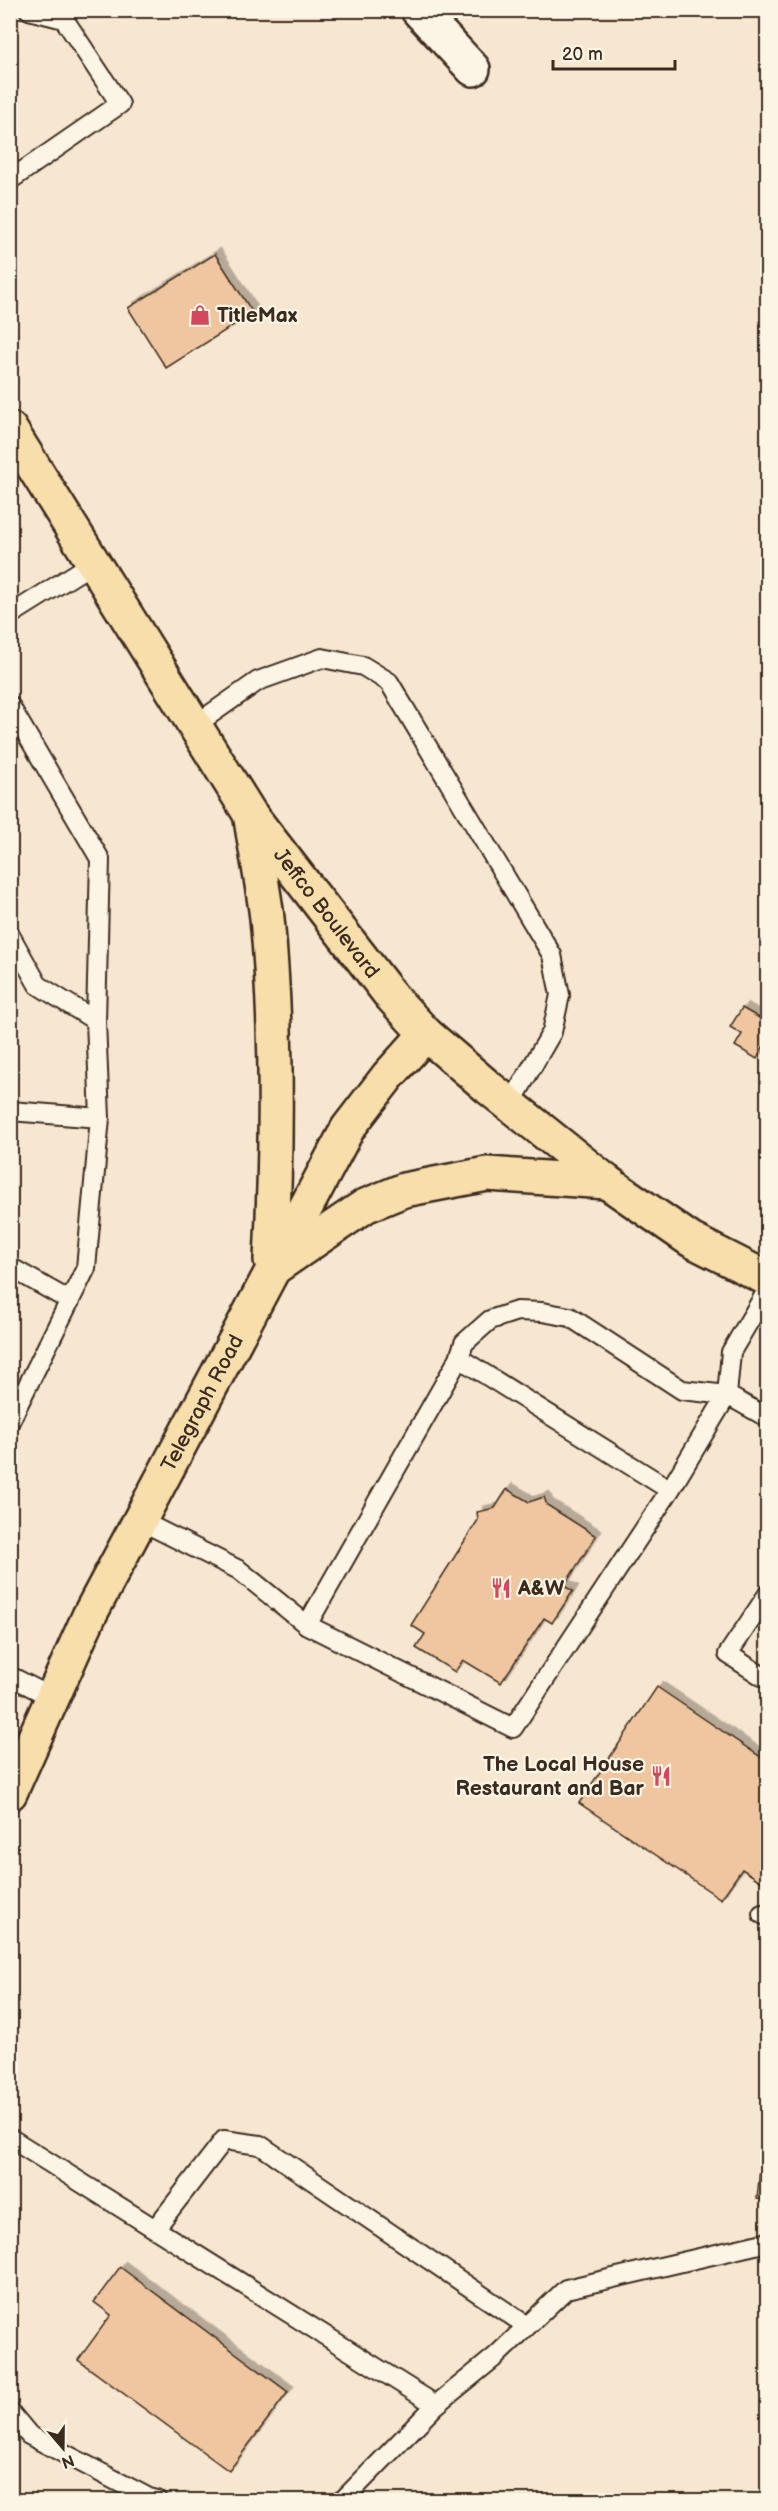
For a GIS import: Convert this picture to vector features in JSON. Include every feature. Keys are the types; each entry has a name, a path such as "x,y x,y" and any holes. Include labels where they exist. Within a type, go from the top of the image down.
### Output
{"main road":[{"name":"Jeffco Boulevard","path":"10,429 250,814 391,996 426,1034 607,1182 692,1240 768,1279"},
{"path":"250,814 266,915 274,1010 277,1154 271,1271"},
{"name":"Telegraph Road","path":"10,1793 89,1616 348,1128 388,1076 426,1034"},
{"path":"271,1271 365,1206 404,1190 487,1174 607,1182"}],"street":[{"path":"418,10 473,69"}],"lane":[{"path":"10,180 120,104 64,19 29,10"},
{"path":"10,615 93,563"},
{"path":"195,725 258,681 322,658 363,666 389,682 552,955 560,995 552,1032 510,1105"},
{"path":"10,706 100,859 96,1021 100,1118 86,1268 70,1301 17,1393 10,1421"},
{"path":"10,935 38,985 96,1021"},
{"path":"10,1111 100,1118"},
{"path":"10,1267 70,1301"},
{"path":"139,1520 239,1570 306,1625 513,1728 670,1490 727,1395 731,1352 768,1289"},
{"path":"306,1625 459,1358 464,1343 490,1320 517,1311 542,1312 570,1317 682,1390 727,1395 768,1418"},
{"path":"459,1358 670,1490"},
{"path":"768,1594 728,1654 768,1680"},
{"path":"10,1676 53,1698"},
{"path":"10,2138 436,2405"},
{"path":"155,2229 224,2140 260,2145 527,2326"},
{"path":"343,2500 436,2405 496,2356 566,2289 768,2242"},
{"path":"10,2412 29,2435 149,2498 158,2500"}],"building":[{"path":"215,254 253,313 166,368 128,308"},
{"path":"742,1008 768,1023 768,1049 763,1047 757,1059 735,1046 742,1034 730,1027"},
{"name":"A&W","path":"507,1489 529,1502 544,1497 547,1505 596,1536 564,1586 573,1591 552,1623 544,1618 501,1683 463,1660 455,1672 416,1648 425,1634 411,1625 478,1520 477,1512 495,1508"},
{"path":"657,1687 768,1762 768,1886 742,1869 721,1899 579,1803"},
{"path":"768,2089 768,2200 757,2199"},
{"path":"120,2267 288,2392 229,2471 78,2360 111,2315 94,2302"}],"place":[{"name":"TitleMax","path":"200,315"},
{"name":"A&W","path":"501,1588"},
{"name":"The Local House Restaurant and Bar","path":"661,1776"}]}
